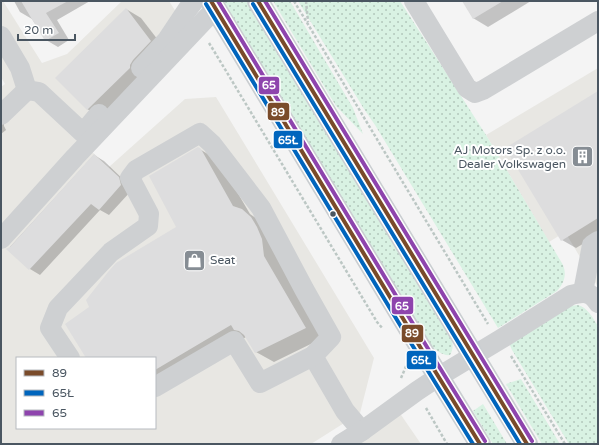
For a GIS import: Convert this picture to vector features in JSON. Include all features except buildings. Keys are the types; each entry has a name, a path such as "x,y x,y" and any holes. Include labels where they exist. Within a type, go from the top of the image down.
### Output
{"main road":[{"path":"258,1 527,444"},
{"path":"214,5 438,377 480,444"}],"street":[{"path":"27,90 39,92 83,133 167,40 194,1"},
{"path":"414,1 467,88 475,93 484,90 598,21"},
{"path":"1,238 75,157 198,28 214,5"},
{"path":"1,36 20,68 27,90"},
{"path":"1,114 27,90"},
{"path":"69,357 50,328 58,308 111,252 148,226 149,214 130,178 136,170 200,133 212,144 261,208 331,338 313,356 260,383 234,341 156,386"},
{"path":"341,444 362,431 438,377 571,295 591,298 592,245 598,241"},
{"path":"313,356 345,411 362,431"}],"path":[{"path":"294,1 486,322 501,339 565,444"},
{"path":"306,1 308,24"},
{"path":"198,28 214,51 377,322 386,332"},
{"path":"417,391 447,444"}],"shaded area":[{"path":"1,1 3,1 42,63 67,54 122,1 169,1 187,29 91,151 109,167 185,99 216,97 374,358 360,413 311,444 1,444 1,87 5,84 1,77"},
{"name":"AJ Motors Sp. z o.o. Dealer Volkswagen","path":"598,68 598,287 565,232 549,242 486,135"},
{"path":"399,412 421,444 351,444"}],"green space":[{"path":"221,1 247,1 452,340 452,351 450,355 438,352 432,347"},
{"path":"273,1 290,1 353,108 363,134 336,106"},
{"path":"298,1 400,1 486,135 563,265 565,272 564,279 557,291 498,328"},
{"path":"578,305 587,310 598,326 598,444 569,444 509,343 570,306"},
{"path":"521,379 560,444 542,444 506,384"},
{"path":"483,404 507,444 493,444 473,411"}],"transit line":[{"name":"89","path":"211,1 480,444"},
{"name":"65","path":"218,1 485,441"},
{"name":"89","path":"258,1 527,444"},
{"name":"65","path":"265,1 532,441"},
{"name":"65Ł","path":"206,4 473,444"},
{"name":"65Ł","path":"253,4 520,444"}],"place":[{"name":"AJ Motors Sp. z o.o. Dealer Volkswagen","path":"582,157"},
{"name":"Seat","path":"194,260"}]}
